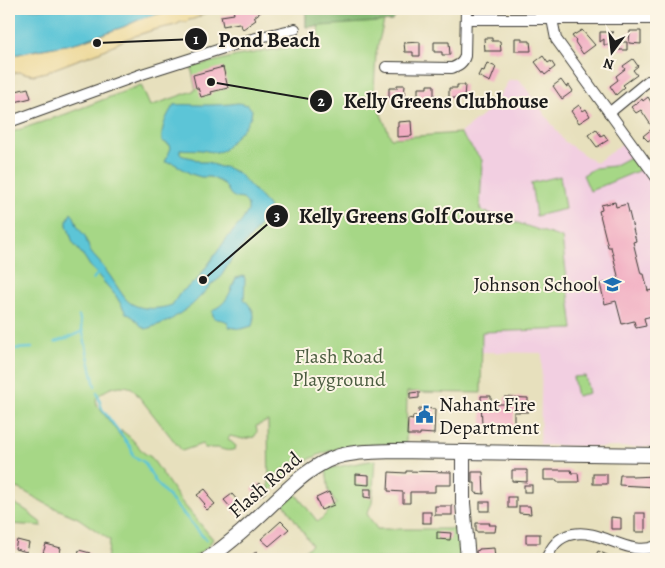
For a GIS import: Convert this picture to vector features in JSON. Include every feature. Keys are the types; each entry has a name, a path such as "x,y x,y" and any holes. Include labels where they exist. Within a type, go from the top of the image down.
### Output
{"main road":[{"name":"Flash Road","path":"207,559 222,549 298,480 319,464 337,457 363,452 393,451 656,455"},
{"path":"463,453 463,503 468,559"}],"street":[{"path":"532,9 536,19"},
{"path":"386,67 452,68 459,65 465,56 466,14 536,19 593,14 645,14 656,19"},
{"path":"552,19 556,39 656,177"},
{"path":"9,122 142,74 252,39 295,29"},
{"path":"609,113 648,81"},
{"path":"546,559 557,541 564,536 579,532 592,534 624,546 642,548 656,546"}],"shaded area":[{"name":"Johnson School","path":"509,80 520,80 564,141 596,163 623,143 656,189 656,447 540,445 542,353 482,352 482,332 572,328 562,238 480,210 482,160 460,133 492,108"}],"green space":[{"name":"Flash Road Playground","path":"306,9 414,9 402,11 392,21 384,21 376,53 374,89 380,112 391,138 460,133 482,160 480,210 562,238 573,329 482,332 481,393 407,392 406,444 354,446 329,451 300,465 269,492 268,421 256,426 257,432 254,437 243,439 230,436 228,439 236,446 233,450 205,448 202,444 182,451 132,388 112,387 96,399 97,405 122,438 121,430 144,453 151,457 181,501 213,539 207,548 190,559 107,559 110,540 78,518 50,506 20,489 9,486 9,133 66,114 141,85 150,106 196,90 191,67 237,56 320,42 318,26 306,27"},
{"path":"306,9 414,9 402,11 392,21 306,27"},
{"path":"630,157 640,170 590,191 583,175 595,168 613,166"},
{"path":"560,176 565,209 536,216 531,183"},
{"path":"585,376 589,393 577,396 573,377"},
{"path":"375,460 372,503 367,514 377,529 465,529 468,559 294,559 312,545 284,504 295,493 318,522 336,504 329,492 326,469"},
{"path":"9,501 30,513 42,526 9,524"}],"sand":[{"path":"176,9 216,9 187,22 181,22 126,39 97,53 46,72 34,75 19,72 9,74 9,56 82,41 143,18"}],"water":[{"path":"9,9 176,9 143,18 82,41 9,56"},
{"path":"238,103 248,105 252,110 251,116 246,125 224,150 215,152 180,149 180,153 183,156 200,162 225,167 238,173 266,203 269,211 252,236 233,257 220,278 192,305 169,321 146,329 126,313 116,296 73,243 67,221 71,213 85,236 90,251 129,302 147,308 160,308 172,305 180,293 197,280 227,238 242,221 248,211 248,206 243,199 231,195 224,184 217,180 191,174 173,163 165,162 171,148 170,145 162,141 162,131 174,105"},
{"path":"244,276 244,299 254,314 252,326 241,329 229,327 226,321 214,318 212,312 227,299 236,278"}],"building":[{"path":"233,9 265,9 254,17 256,20 243,29 239,23 223,26 221,16 234,14"},
{"path":"582,30 595,45 583,54 572,36"},
{"path":"630,31 641,31 641,44 629,43"},
{"path":"600,32 614,32 612,33 612,45 604,45 604,39 600,42"},
{"path":"484,38 500,41 501,51 485,51"},
{"path":"515,38 522,38 522,41 530,41 531,51 515,51"},
{"path":"420,42 420,56 413,56 413,52 405,52 404,43"},
{"path":"434,42 449,42 450,55 434,52"},
{"path":"620,42 627,42 627,50 619,50"},
{"path":"543,56 548,63 551,61 555,67 545,75 535,62"},
{"path":"633,59 638,66 633,70 637,75 623,85 625,87 616,95 610,86 618,80 616,76 625,69 623,66"},
{"path":"487,63 496,67 490,82 478,76 481,70 484,71"},
{"path":"223,67 228,88 211,92 212,94 201,97 198,88 196,88 193,75"},
{"path":"561,80 566,87 569,85 573,91 562,99 553,86"},
{"path":"397,85 405,85 404,98 389,98 389,88 397,88"},
{"path":"427,85 434,85 434,98 418,98 418,88 427,88"},
{"path":"457,85 465,85 464,98 449,98 449,88 457,88"},
{"path":"28,88 31,98 15,102 12,92"},
{"path":"648,97 656,110 656,135 648,141 643,136 653,128 641,110 636,113 631,107"},
{"path":"579,105 583,111 586,109 590,116 579,123 571,111"},
{"path":"411,121 412,136 397,137 398,122"},
{"path":"596,129 601,136 604,134 608,140 597,147 588,135"},
{"path":"615,202 616,207 627,204 636,241 633,242 641,274 644,274 648,291 656,289 656,315 644,318 646,326 636,328 634,321 622,324 616,301 605,304 600,284 619,280 611,247 608,247 599,211 602,210 601,205"},
{"path":"419,392 419,398 410,399 410,393"},
{"path":"481,396 491,396 491,404 505,404 505,397 528,398 528,412 514,412 514,426 504,426 504,424 482,426"},
{"path":"419,408 435,409 434,434 420,433 420,435 407,435 408,419 413,420 413,416 419,416"},
{"path":"512,470 527,470 527,482 512,481"},
{"path":"544,470 571,470 572,473 578,473 579,482 544,480"},
{"path":"406,471 451,472 451,485 435,485 435,492 410,492 410,503 403,503 403,492 388,491 389,472 406,473"},
{"path":"472,472 483,472 484,494 475,493 475,483 472,483"},
{"path":"356,474 369,475 369,485 356,484"},
{"path":"593,474 607,474 607,484 593,484"},
{"path":"620,475 632,475 632,477 656,476 656,487 619,485"},
{"path":"259,483 266,492 258,498 252,489"},
{"path":"524,485 532,485 532,492 524,492"},
{"path":"205,489 215,504 207,510 203,506 205,504 197,495"},
{"path":"364,489 371,489 371,498 364,497"},
{"path":"329,492 334,505 321,510 316,498"},
{"path":"232,494 244,508 237,515 224,500"},
{"path":"508,497 516,497 516,508 508,508"},
{"path":"480,502 490,502 490,511 480,511"},
{"path":"435,506 452,506 452,515 435,515"},
{"path":"519,506 530,506 531,514 519,513"},
{"path":"422,512 431,512 431,523 422,523"},
{"path":"635,513 645,513 645,532 635,532"},
{"path":"611,517 621,518 621,529 611,529"},
{"path":"281,521 289,529 269,546 261,539"},
{"path":"476,523 496,525 495,532 476,532"},
{"path":"437,532 451,533 450,540 437,539"},
{"path":"526,534 540,534 540,543 526,543"},
{"path":"17,540 29,543 27,552 15,549"},
{"path":"46,544 61,548 59,557 43,553"},
{"path":"494,548 495,558 477,559 476,551 479,549"},
{"path":"79,550 90,553 89,559 77,559"},
{"path":"257,551 265,559 247,559"},
{"path":"598,551 616,559 594,559"}],"waterway":[{"path":"93,279 98,273"},
{"path":"79,316 95,386"},
{"path":"55,342 83,331"},
{"path":"9,349 32,348"},
{"path":"97,392 102,409 131,448 133,456 144,462 155,481 206,540"}],"place":[{"name":"Pond Beach","path":"97,43"},
{"name":"Kelly Greens Clubhouse","path":"211,82"},
{"name":"Kelly Greens Golf Course","path":"203,280"},
{"name":"Johnson School","path":"612,284"},
{"name":"Nahant Fire Department","path":"425,415"}]}
